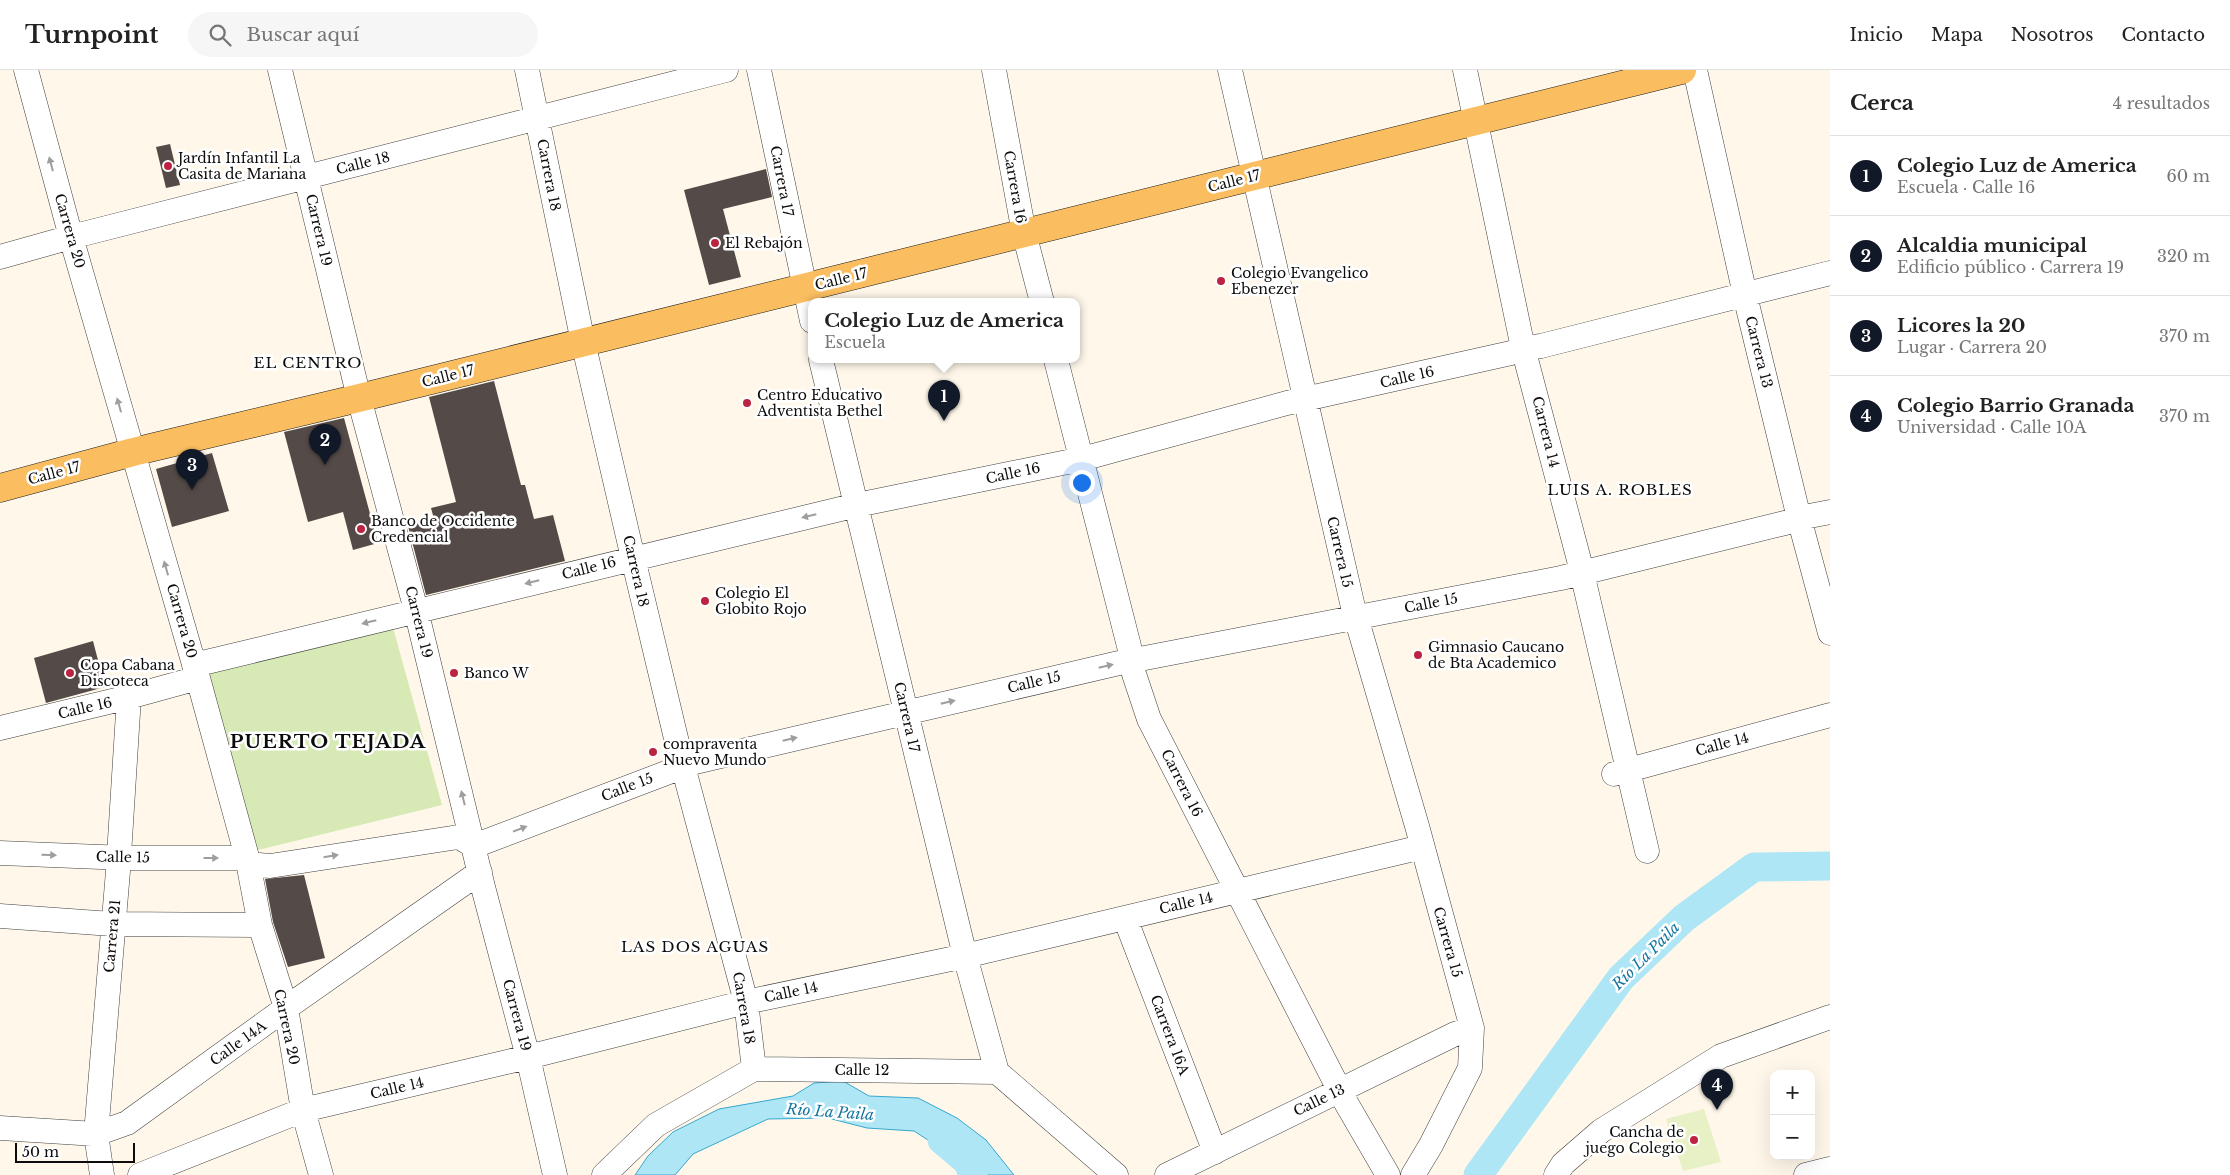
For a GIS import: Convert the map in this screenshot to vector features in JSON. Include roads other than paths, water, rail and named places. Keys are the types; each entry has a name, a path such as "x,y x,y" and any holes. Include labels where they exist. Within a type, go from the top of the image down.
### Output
{"main road":[{"name":"Calle 17","path":"0,488 133,452 359,398 1682,70"}],"street":[{"name":"Carrera 20","path":"26,70 71,237 196,672 247,861 260,925 286,1008 303,1110 320,1175"},
{"name":"Carrera 19","path":"280,70 359,398 416,610 480,872 528,1057 555,1175"},
{"name":"Carrera 18","path":"527,70 583,342 633,558 682,765 746,1002 754,1070"},
{"name":"Calle 18","path":"0,257 71,237 726,70"},
{"name":"Carrera 17","path":"759,70 808,306"},
{"name":"Carrera 16","path":"994,70 1024,233 1041,298"},
{"name":"Carrera 15","path":"1230,70 1256,176 1356,617 1472,1028 1470,1068 1431,1145 1413,1175"},
{"name":"Carrera 14","path":"1465,70 1524,348 1581,572 1621,772 1647,852"},
{"name":"Carrera 13","path":"1695,70 1799,518 1830,633"},
{"name":"Calle 16","path":"0,728 129,697 196,672 416,610 857,505 1082,459 1306,399 1502,355 1524,348 1541,346 1830,273"},
{"name":"Carrera 17","path":"822,363 965,956 997,1072"},
{"name":"Carrera 16","path":"1057,363 1134,674 1149,719 1340,1089 1388,1175"},
{"name":"Calle 15","path":"0,853 235,858 270,866 459,837 474,846 682,765 1132,660 1530,584 1830,512"},
{"name":"Carrera 21","path":"102,1175 96,1134 129,697"},
{"name":"Calle 14","path":"1621,772 1830,714"},
{"name":"Calle 14","path":"140,1175 303,1110 528,1057 746,1002 965,956 1422,847"},
{"name":"Calle 14A","path":"0,1128 96,1134 127,1123 286,1008 480,872"},
{"path":"0,916 112,924 260,925"},
{"name":"Carrera 16A","path":"1125,918 1216,1152"},
{"path":"1556,1175 1563,1164 1601,1131 1721,1056 1830,1017"},
{"name":"Calle 13","path":"1167,1175 1340,1089 1455,1034 1472,1028"},
{"path":"604,1175 656,1126 754,1070"},
{"name":"Calle 12","path":"754,1070 997,1072"},
{"path":"997,1072 1116,1175"},
{"path":"1806,1175 1830,1169"}],"water":[{"path":"843,1081 869,1096 918,1098 957,1118 986,1140 1014,1175 976,1175 971,1168 914,1131 867,1128 828,1118 768,1119 693,1154 675,1175 635,1175 648,1156 673,1132 719,1109 793,1096 814,1083"}],"waterway":[{"name":"Río La Paila","path":"1478,1175 1621,978 1684,918 1754,867 1830,866"},
{"name":"Río La Paila","path":"942,1140 968,1162 973,1175"}],"place":[{"name":"Jardín Infantil La Casita de Mariana","path":"168,166"},
{"name":"El Rebajón","path":"715,243"},
{"name":"Colegio Evangelico Ebenezer","path":"1221,281"},
{"name":"Centro Educativo Adventista Bethel","path":"747,403"},
{"name":"Colegio Luz de America","path":"944,421"},
{"name":"Alcaldia municipal","path":"325,465"},
{"name":"Licores la 20","path":"192,490"},
{"name":"Banco de Occidente Credencial","path":"361,529"},
{"name":"Colegio El Globito Rojo","path":"705,601"},
{"name":"Gimnasio Caucano de Bta Academico","path":"1418,655"},
{"name":"Copa Cabana Discoteca","path":"70,673"},
{"name":"Banco W","path":"454,673"},
{"name":"compraventa Nuevo Mundo","path":"653,752"},
{"name":"Colegio Barrio Granada","path":"1717,1110"},
{"name":"Cancha de juego Colegio","path":"1694,1140"}],"district":[{"name":"EL CENTRO","path":"308,363"},
{"name":"LUIS A. ROBLES","path":"1620,490"},
{"name":"PUERTO TEJADA","path":"328,741"},
{"name":"LAS DOS AGUAS","path":"695,947"}]}
